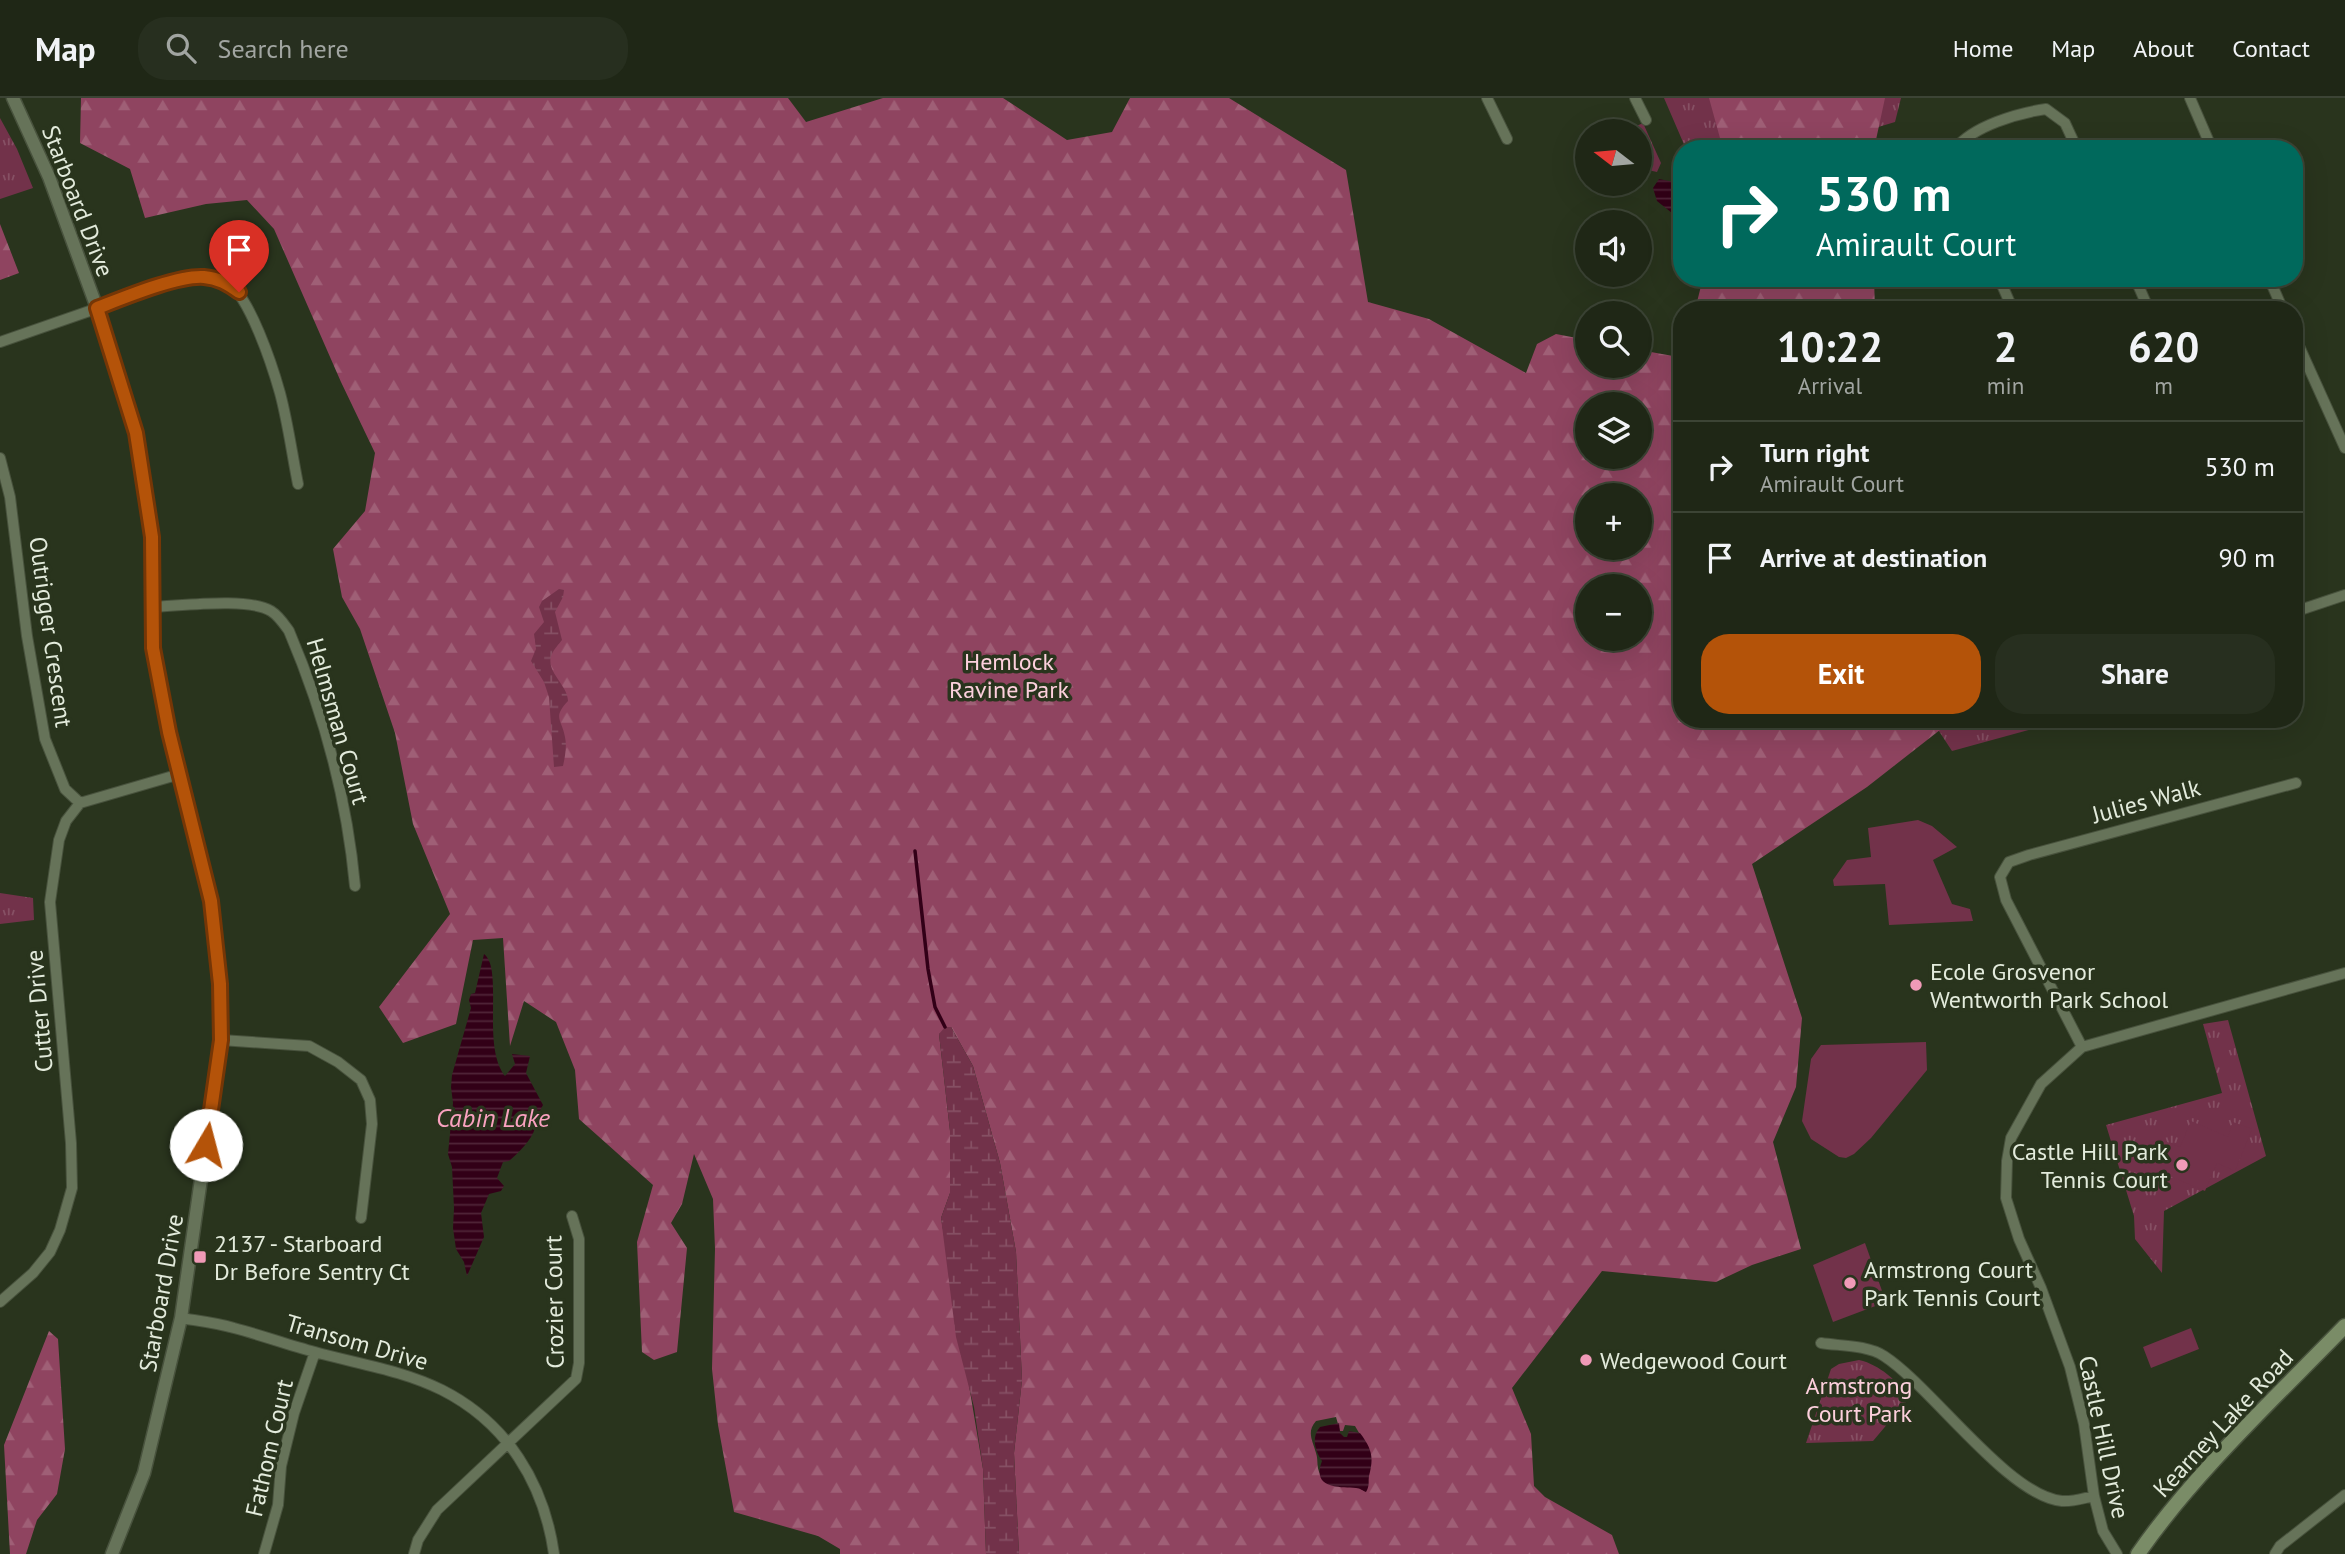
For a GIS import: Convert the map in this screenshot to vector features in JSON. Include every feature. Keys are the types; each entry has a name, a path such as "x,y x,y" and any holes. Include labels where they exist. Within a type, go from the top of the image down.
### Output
{"main road":[{"name":"Kearney Lake Road","path":"2138,1554 2150,1536 2211,1465 2345,1326"}],"street":[{"name":"Starboard Drive","path":"13,98 50,177 97,308 136,433 152,537 153,648 169,732 211,901 220,984 221,1040 181,1318 144,1473 112,1554"},
{"path":"1487,98 1507,139"},
{"path":"1635,98 1646,119"},
{"path":"2190,98 2208,140"},
{"path":"1962,140 2020,113 2046,109 2065,124 2073,140"},
{"path":"0,342 173,282 202,276 227,282 239,292 249,309 280,393 298,484"},
{"path":"2303,355 2345,448"},
{"name":"Outrigger Crescent","path":"0,457 10,497 27,636 45,739 65,789 80,803"},
{"path":"2303,609 2345,595"},
{"name":"Helmsman Court","path":"152,607 233,603 258,606 270,610 289,631 324,729 343,806 355,886"},
{"path":"80,803 180,774"},
{"name":"Julies Walk","path":"2082,1047 2006,900 2000,877 2009,862 2295,783"},
{"name":"Cutter Drive","path":"0,1302 33,1273 50,1252 60,1230 72,1188 71,1143 50,902 59,840 66,821 80,803"},
{"name":"Castle Hill Drive","path":"2117,1554 2103,1531 2094,1496 2084,1424 2070,1367 2041,1287 2018,1239 2006,1198 2011,1138 2041,1084 2082,1047 2345,973"},
{"path":"221,1040 309,1046 338,1062 361,1080 370,1100 372,1124 361,1218"},
{"name":"Crozier Court","path":"414,1554 418,1540 437,1510 576,1379 579,1363 579,1239 572,1216"},
{"name":"Transom Drive","path":"181,1318 231,1327 390,1371 442,1390 479,1412 508,1441 537,1488 554,1554"},
{"path":"1821,1343 1873,1351 1884,1356 2018,1480 2038,1494 2063,1501 2094,1496"},
{"name":"Fathom Court","path":"264,1554 278,1505 281,1466 294,1413 315,1352"},
{"path":"2275,1554 2289,1539 2345,1495"}],"green space":[{"name":"Hemlock Ravine Park","path":"81,98 788,98 806,122 883,98 1003,98 1067,140 1112,132 1130,98 1229,98 1346,170 1368,302 1429,319 1526,373 1537,344 1556,334 1575,338 1575,378 1652,378 1652,352 1673,356 1673,728 1942,728 1867,787 1752,864 1802,1018 1796,1087 1773,1142 1801,1249 1752,1265 1716,1282 1602,1271 1512,1388 1531,1434 1534,1486 1545,1497 1612,1535 1619,1554 1019,1554 1014,1453 1022,1380 1016,1252 1000,1163 973,1066 951,1027 939,1034 950,1131 950,1193 941,1218 983,1469 986,1554 840,1554 840,1549 818,1536 734,1512 718,1425 712,1369 715,1249 713,1199 694,1154 682,1204 671,1223 687,1248 677,1352 654,1360 642,1352 637,1242 653,1185 579,1119 575,1070 556,1022 524,1001 510,1046 503,938 473,940 456,1024 403,1043 379,1007 450,914 413,824 395,733 360,629 342,597 333,549 365,511 375,453 274,229 247,200 206,204 145,218 130,169 80,143","holes":["1336,1417 1340,1431 1343,1431 1345,1425 1355,1426 1365,1443 1323,1478 1318,1469 1311,1429 1316,1421"]},
{"path":"1664,98 1901,98 1895,122 1865,131 1869,140 1682,140"},
{"path":"1709,98 1885,98 1876,140 1721,140"},
{"path":"0,118 17,149 33,188 0,199"},
{"path":"1652,143 1661,163 1657,172 1652,171"},
{"path":"0,224 19,273 0,280"},
{"path":"1701,287 1874,287 1875,301 1697,301"},
{"path":"559,589 564,590 563,597 555,612 562,640 550,660 568,701 559,715 566,740 564,763 563,766 554,767 549,697 544,682 531,661 536,649 534,634 544,622 539,607 542,601"},
{"path":"1937,728 2035,728 1952,751"},
{"path":"1918,820 1932,826 1957,847 1933,860 1952,904 1970,909 1973,921 1889,925 1885,884 1834,886 1833,880 1847,860 1871,857 1868,828"},
{"path":"0,893 33,898 34,920 0,924"},
{"path":"2228,1020 2266,1156 2164,1211 2162,1273 2135,1239 2134,1216 2106,1125 2222,1093 2203,1024"},
{"path":"945,1027 951,1027 973,1066 1000,1163 1016,1252 1022,1380 1014,1453 1019,1554 986,1554 983,1469 974,1407 956,1337 941,1218 950,1193 950,1131 939,1034"},
{"path":"1926,1042 1927,1070 1871,1138 1854,1154 1846,1158 1839,1157 1811,1139 1802,1121 1811,1059 1821,1045"},
{"path":"2191,1121 2228,1137 2233,1122 2252,1129 2235,1171 2217,1163 2205,1191 2148,1167 2159,1139 2180,1147"},
{"name":"Armstrong Court Park Tennis Court","path":"1865,1243 1886,1302 1833,1322 1813,1265"},
{"path":"2191,1328 2199,1349 2151,1368 2143,1347"},
{"path":"49,1331 58,1339 65,1449 57,1494 37,1520 26,1554 10,1554 4,1445"},
{"name":"Armstrong Court Park","path":"1859,1360 1881,1370 1911,1396 1873,1441 1806,1443 1831,1369 1839,1364"}],"water":[{"path":"1659,179 1673,182 1673,214 1657,201 1653,188"},
{"name":"Cabin Lake","path":"484,954 490,962 492,975 494,1046 498,1063 505,1076 515,1064 512,1054 530,1056 526,1073 543,1105 528,1142 509,1161 503,1162 497,1178 504,1186 501,1191 489,1194 481,1213 484,1237 467,1276 464,1262 456,1249 453,1228 452,1167 448,1154 453,1103 451,1087 471,1008 469,1000 471,994 475,993"},
{"path":"1339,1423 1340,1433 1344,1437 1347,1437 1349,1431 1360,1433 1371,1453 1366,1492 1357,1488 1329,1485 1320,1477 1322,1461 1316,1448 1317,1431 1320,1427"}],"waterway":[{"path":"915,851 928,969 935,1007 945,1027"}],"place":[{"name":"Ecole Grosvenor Wentworth Park School","path":"1916,985"},
{"name":"Castle Hill Park Tennis Court","path":"2182,1165"},
{"name":"2137 - Starboard Dr Before Sentry Ct","path":"200,1257"},
{"name":"Armstrong Court Park Tennis Court","path":"1850,1283"},
{"name":"Wedgewood Court","path":"1586,1360"}],"route":[{"path":"206,1145 221,1040 220,984 211,901 169,732 153,648 152,537 136,433 97,308 173,282 202,276 227,282 239,292"}]}
